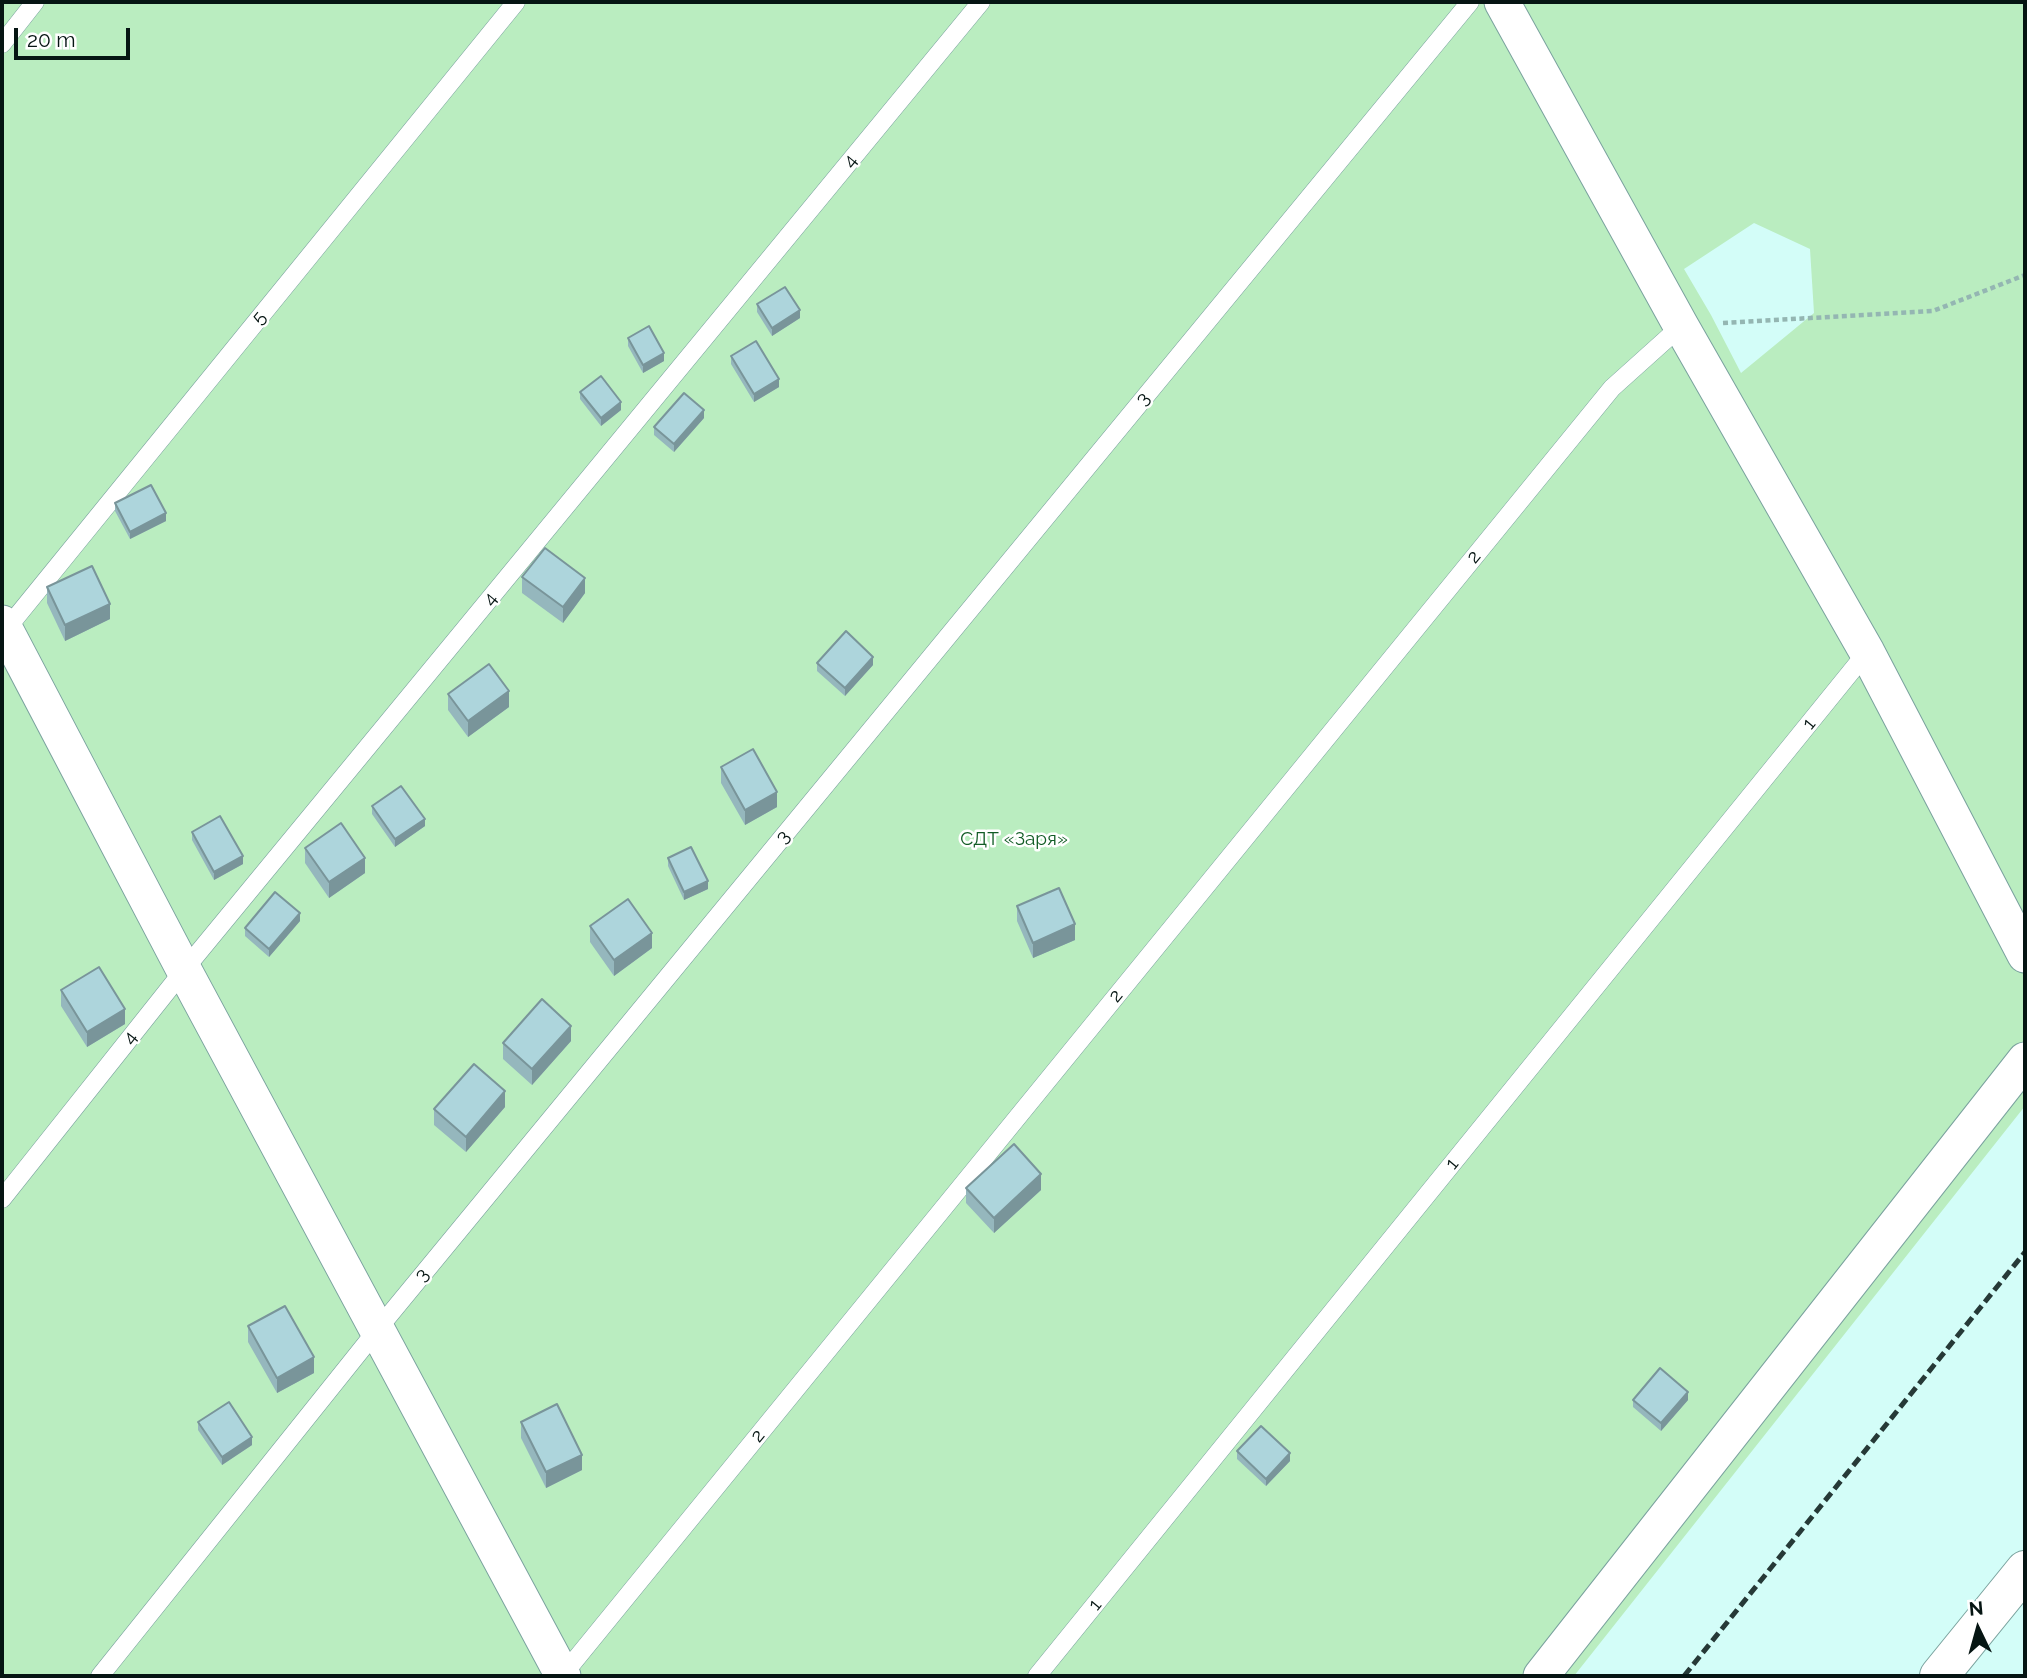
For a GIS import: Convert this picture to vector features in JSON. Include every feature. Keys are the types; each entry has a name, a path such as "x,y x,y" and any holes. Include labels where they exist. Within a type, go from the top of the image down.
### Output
{"main road":[{"path":"1939,1676 2025,1570"}],"street":[{"path":"1502,2 1681,326 1867,652 2025,956"},
{"path":"3,629 563,1676"},
{"path":"1541,1676 2025,1060"}],"lane":[{"path":"2,44 35,2"},
{"name":"5","path":"3,629 516,2"},
{"name":"4","path":"2,1199 184,970 981,2"},
{"name":"3","path":"100,1676 377,1330 1471,2"},
{"name":"2","path":"563,1676 1612,388 1681,326"},
{"name":"1","path":"1037,1676 1867,652"}],"path":[{"path":"1681,326 1933,311 2025,275"}],"green space":[{"name":"СДТ «Заря»","path":"2,2 2025,2 2025,1106 1574,1676 2,1676","holes":["1754,223 1810,249 1814,313 1741,373 1684,269"]}],"building":[{"path":"785,287 800,310 772,328 757,304"},
{"path":"649,326 664,353 643,365 628,338"},
{"path":"756,341 779,379 754,394 731,356"},
{"path":"601,376 621,402 601,418 580,392"},
{"path":"684,393 704,410 674,444 654,427"},
{"path":"151,485 166,513 130,532 115,503"},
{"path":"545,548 585,578 563,607 522,577"},
{"path":"92,566 110,604 65,625 47,587"},
{"path":"846,631 873,657 845,688 817,663"},
{"path":"489,664 509,691 468,721 448,694"},
{"path":"753,749 777,792 745,810 721,767"},
{"path":"401,786 425,819 395,839 372,806"},
{"path":"220,816 243,856 214,872 192,832"},
{"path":"341,823 365,858 329,882 305,848"},
{"path":"691,847 708,881 684,892 668,858"},
{"path":"1059,888 1075,924 1033,943 1017,906"},
{"path":"275,892 300,913 269,949 245,928"},
{"path":"628,899 652,933 614,960 590,926"},
{"path":"99,967 125,1009 87,1032 61,990"},
{"path":"542,999 571,1026 532,1069 503,1043"},
{"path":"474,1064 505,1091 466,1137 434,1109"},
{"path":"1014,1144 1041,1174 994,1218 966,1188"},
{"path":"285,1306 314,1357 277,1378 248,1326"},
{"path":"1660,1368 1688,1392 1661,1423 1633,1400"},
{"path":"229,1402 252,1437 222,1457 198,1422"},
{"path":"557,1404 582,1455 546,1472 521,1422"},
{"path":"1261,1426 1290,1453 1266,1479 1237,1451"}],"railway":[{"path":"1684,1676 2025,1252"}]}
